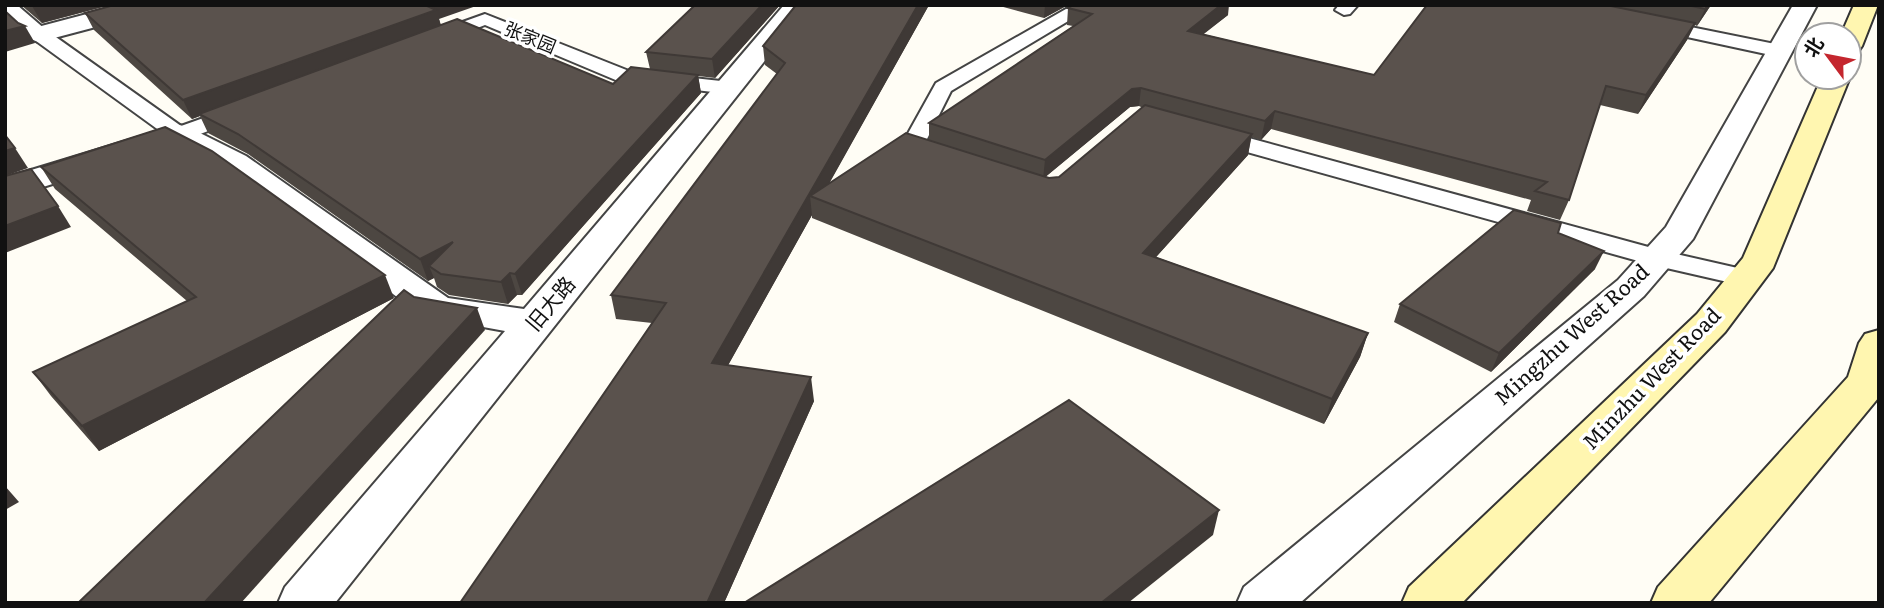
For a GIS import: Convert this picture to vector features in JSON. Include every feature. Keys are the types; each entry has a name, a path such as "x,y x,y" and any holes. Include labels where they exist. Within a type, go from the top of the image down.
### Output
{"main road":[{"name":"Minzhu West Road","path":"1428,603 1710,323 1759,260 1830,91"},
{"path":"1677,603 1875,371"}],"street":[{"path":"39,34 151,5"},
{"name":"旧大路","path":"304,603 797,5"},
{"name":"Mingzhu West Road","path":"1263,603 1631,288 1681,232 1805,5"},
{"path":"5,189 179,134 235,163 438,308 536,323"}],"lane":[{"path":"6,5 39,34 179,134 256,105"},
{"path":"961,163 912,146 943,87 1086,5"},
{"name":"张家园","path":"422,43 485,19 625,77 730,88"},
{"path":"1637,21 1780,51"},
{"path":"1192,130 1658,258 1745,278"}],"building":[{"path":"114,5 425,5 436,10 183,100 85,13"},
{"path":"695,5 762,5 712,59 646,52"},
{"path":"796,5 918,5 712,363 811,377 707,603 460,603 666,303 611,295 785,63 763,46"},
{"path":"1073,5 1221,5 1188,31 1374,75 1427,5 1606,5 1695,23 1646,95 1606,86 1569,200 1535,191 1547,182 1275,111 1265,121 1141,88 1132,89 1045,160 929,123 1092,14 1068,8"},
{"path":"1687,5 1708,5 1705,9"},
{"path":"5,11 18,23 25,26 5,31"},
{"path":"457,19 613,84 631,67 698,75 515,274 510,273 501,282 441,274 429,266 453,242 420,259 238,134 199,114"},
{"path":"1145,105 1252,134 1143,253 1368,333 1332,399 810,196 906,133 1049,178 1059,177"},
{"path":"165,127 212,151 385,275 82,426 33,372 196,297 41,167"},
{"path":"5,135 15,148 5,151"},
{"path":"31,169 58,206 5,226 5,176"},
{"path":"1514,210 1561,223 1558,233 1604,251 1499,353 1400,304"},
{"path":"404,290 414,297 477,308 204,603 78,603"},
{"path":"1069,400 1219,510 1101,603 744,603"}]}
